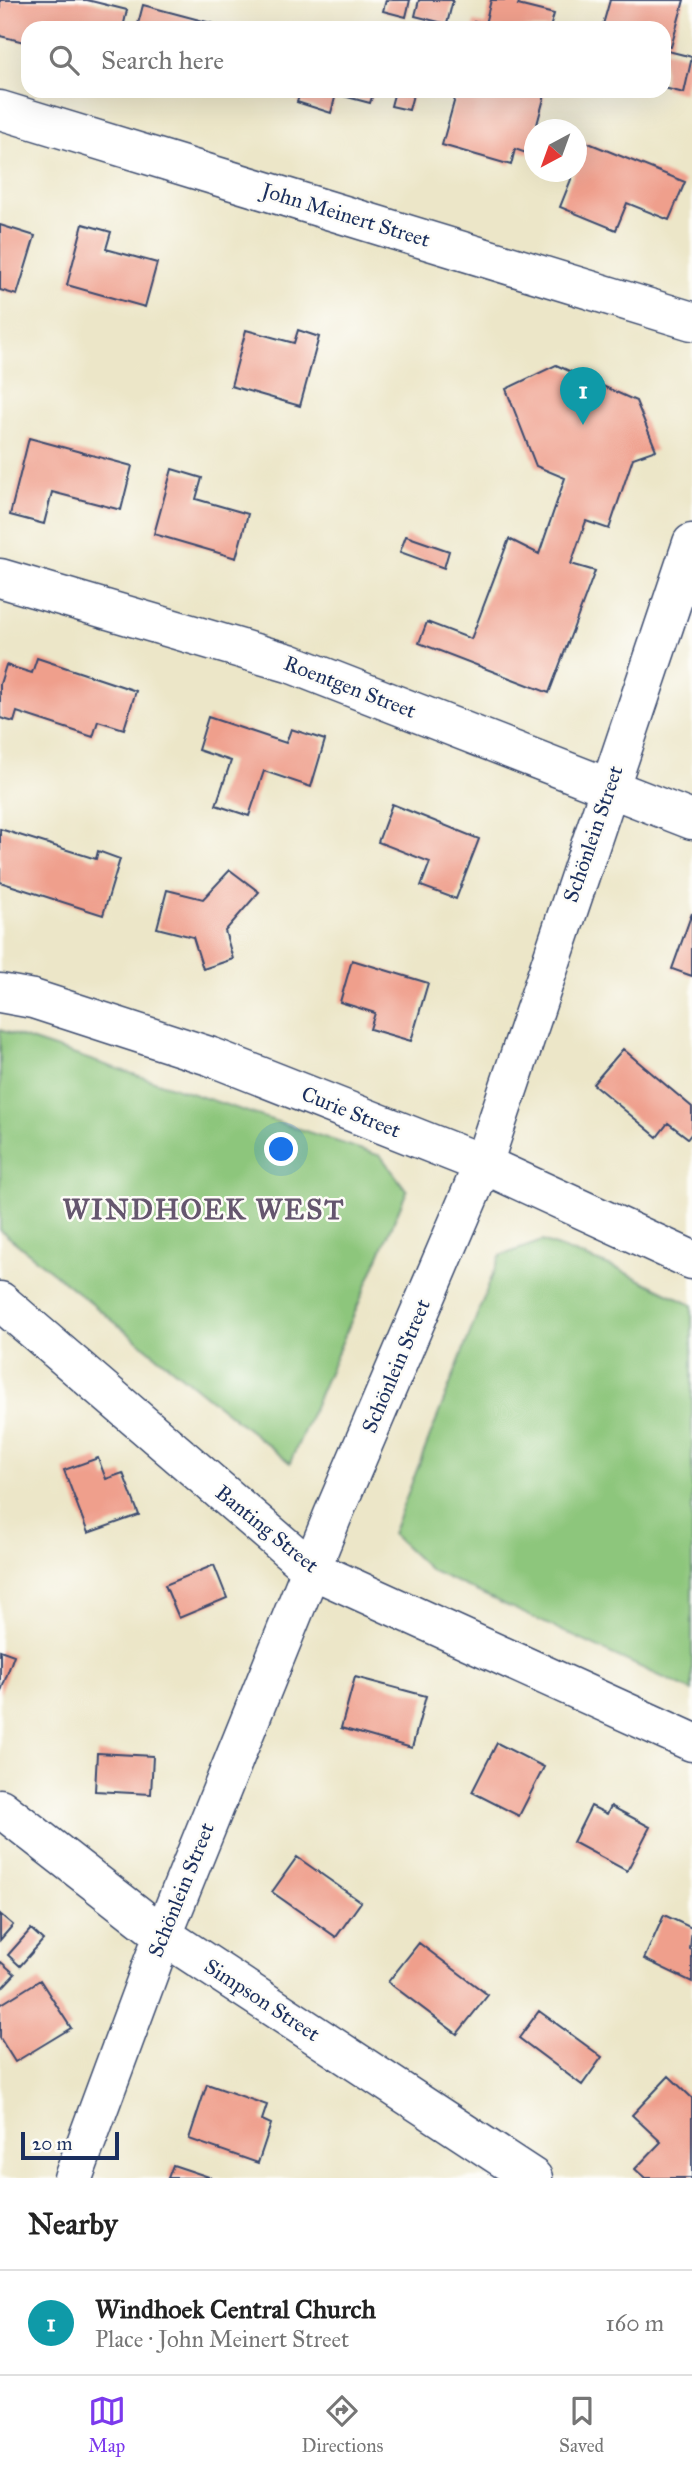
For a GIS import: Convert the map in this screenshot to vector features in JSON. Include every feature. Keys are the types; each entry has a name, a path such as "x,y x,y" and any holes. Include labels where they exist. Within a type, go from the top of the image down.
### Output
{"street":[{"name":"John Meinert Street","path":"0,110 692,321"},
{"name":"Schönlein Street","path":"73,2178 163,1935 311,1569 483,1164 692,543"},
{"name":"Roentgen Street","path":"0,578 289,663 692,820"},
{"name":"Curie Street","path":"0,993 33,999 212,1057 483,1164 692,1260"},
{"name":"Banting Street","path":"0,1301 311,1569 692,1742"},
{"name":"Simpson Street","path":"0,1808 163,1935 533,2178"}],"green space":[{"path":"0,1030 381,1156 407,1191 290,1463 0,1230"},
{"path":"542,1241 620,1270 692,1305 692,1691 430,1570 392,1534 500,1256"}],"building":[{"path":"0,0 87,0 127,10 125,21 21,21 21,41 0,36"},
{"path":"386,0 410,0 406,17 383,11"},
{"path":"419,0 453,0 448,21 415,16"},
{"path":"491,0 520,0 518,5 554,14 552,21 486,21"},
{"path":"610,0 684,0 671,47 671,21 604,21"},
{"path":"143,5 203,21 139,21"},
{"path":"671,52 692,57 684,93 671,90"},
{"path":"298,98 335,98 331,113 297,102"},
{"path":"351,98 372,98 370,103"},
{"path":"393,98 412,98 409,110 391,106"},
{"path":"455,98 544,98 538,119 524,119 524,152 515,149 511,165 442,145"},
{"path":"587,142 685,182 669,220 627,203 616,230 560,207 570,182 587,182"},
{"path":"83,224 111,232 106,249 157,263 145,307 67,285"},
{"path":"0,225 35,236 17,295 0,290"},
{"path":"246,330 294,343 298,330 319,337 300,406 231,386"},
{"path":"556,365 636,401 656,450 633,458 609,529 586,521 571,564 595,571 549,693 419,643 427,622 471,639 509,539 539,554 565,478 536,466 506,389"},
{"path":"29,438 132,466 121,510 52,492 44,524 10,515"},
{"path":"172,469 202,478 196,499 248,514 236,558 154,534"},
{"path":"406,536 449,551 444,568 400,552"},
{"path":"37,658 136,691 124,729 98,721 93,737 17,712 14,722 0,718 0,684 6,665 32,673"},
{"path":"208,717 286,743 291,729 325,740 311,787 264,771 249,816 216,805 231,761 198,750"},
{"path":"392,804 479,839 456,899 421,886 430,862 378,842"},
{"path":"0,829 96,859 98,851 120,859 103,915 0,882"},
{"path":"230,870 259,892 225,931 233,959 203,969 193,937 157,928 167,890 203,899"},
{"path":"692,913 692,976 672,969"},
{"path":"352,960 428,983 411,1041 370,1029 375,1013 340,1002"},
{"path":"623,1049 692,1107 692,1133 688,1138 668,1123 657,1137 593,1084"},
{"path":"98,1458 106,1479 123,1473 139,1515 88,1533 64,1470"},
{"path":"214,1565 227,1598 179,1618 165,1585"},
{"path":"0,1650 14,1655 0,1694"},
{"path":"355,1677 426,1696 412,1748 341,1728"},
{"path":"497,1743 544,1767 519,1816 472,1792"},
{"path":"97,1753 153,1756 151,1794 95,1791"},
{"path":"591,1806 607,1814 611,1806 650,1827 627,1871 573,1842"},
{"path":"297,1857 361,1902 336,1937 272,1892"},
{"path":"0,1914 13,1925 0,1940"},
{"path":"664,1915 692,1928 692,1982 644,1959"},
{"path":"31,1929 43,1940 20,1966 8,1955"},
{"path":"419,1943 488,1995 457,2034 388,1982"},
{"path":"0,1963 15,1974 0,1990"},
{"path":"40,1980 71,2028 15,2062 0,2038 0,2005"},
{"path":"539,2011 602,2057 582,2085 519,2038"},
{"path":"669,2076 692,2098 692,2178 645,2178 635,2169 661,2142 632,2115"},
{"path":"207,2084 267,2105 262,2120 271,2124 258,2163 189,2139"},
{"path":"173,2165 212,2178 168,2178"}],"place":[{"name":"Windhoek Central Church","path":"583,425"}],"district":[{"name":"WINDHOEK WEST","path":"204,1209"}]}
